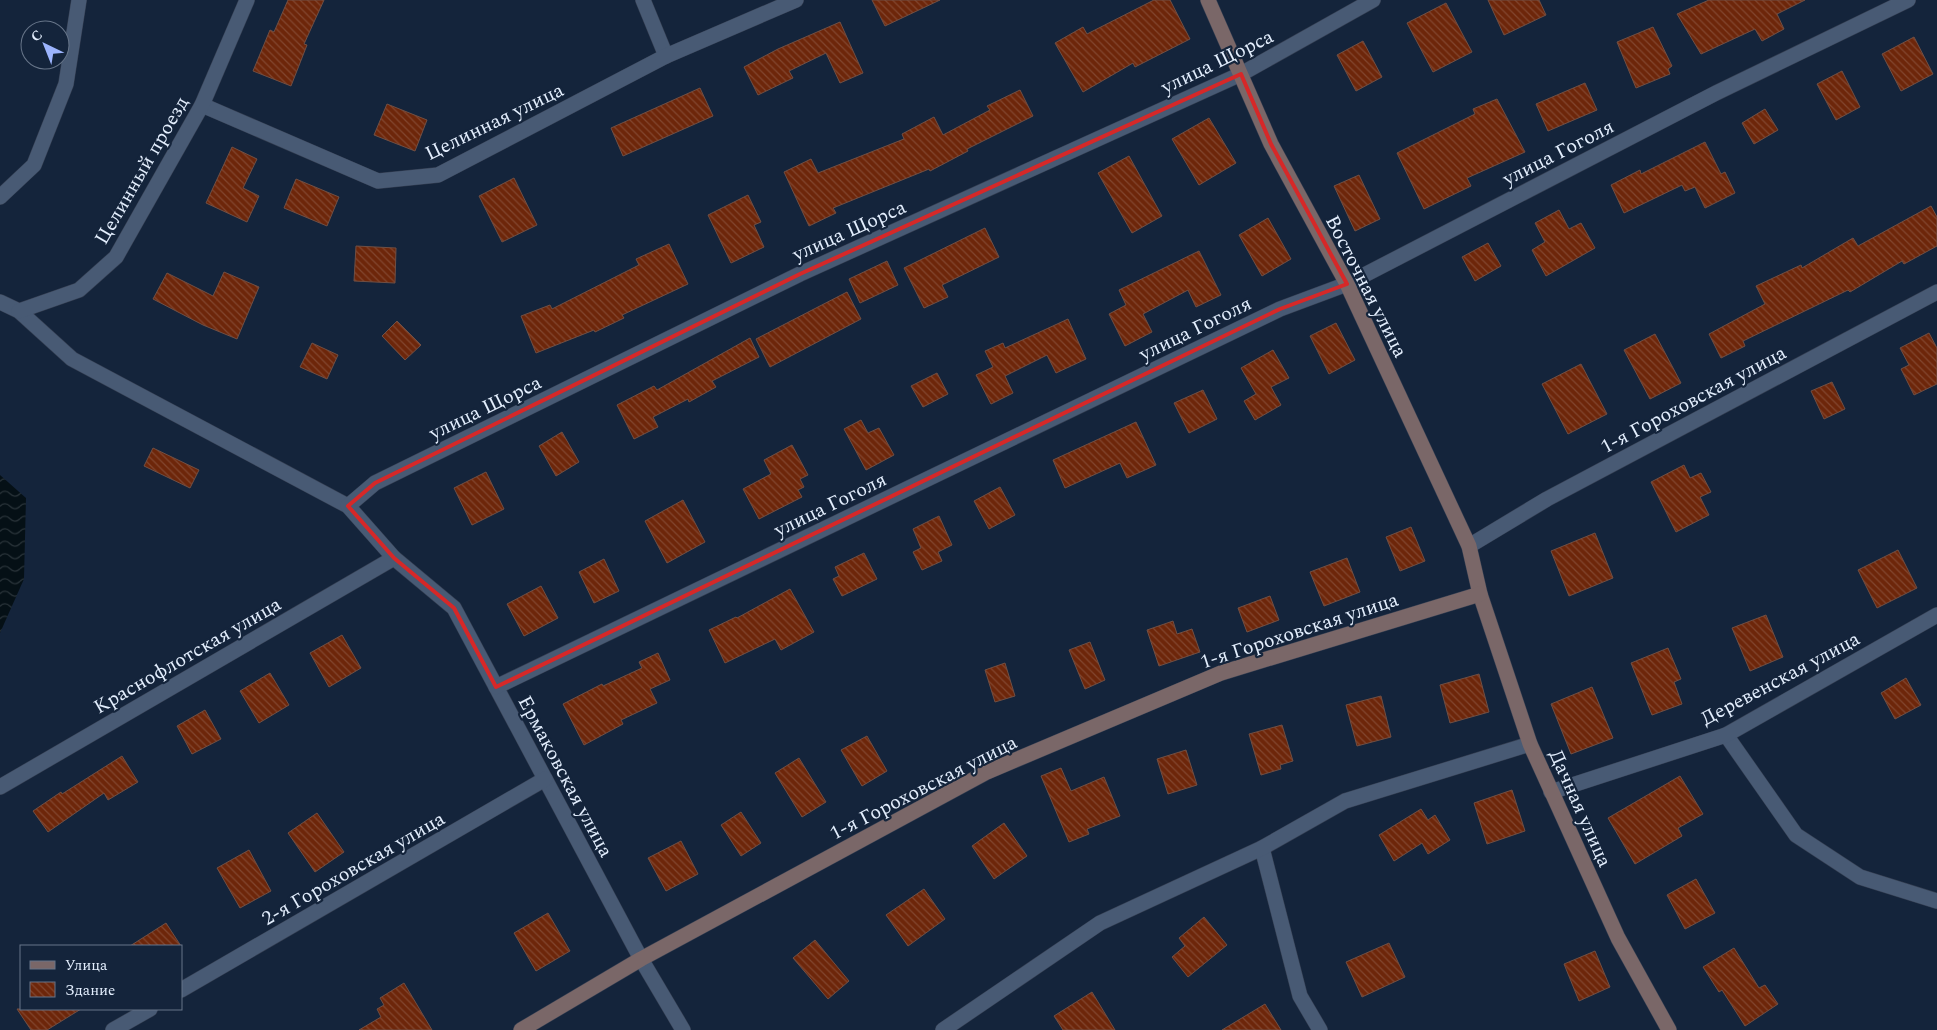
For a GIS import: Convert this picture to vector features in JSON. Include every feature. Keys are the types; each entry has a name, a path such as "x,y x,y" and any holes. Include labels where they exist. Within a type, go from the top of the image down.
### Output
{"street":[{"path":"0,197 34,165 38,156 66,84 79,0"},
{"name":"Целинный проезд","path":"19,310 79,290 116,257 202,104 247,0"},
{"path":"643,0 666,56"},
{"name":"Целинная улица","path":"202,104 378,181 438,175 666,56 796,0"},
{"name":"Восточная улица","path":"1208,0 1271,144 1347,284 1469,546 1480,594"},
{"name":"улица Щорса","path":"348,506 376,483 791,278 1241,74 1373,0"},
{"name":"улица Гоголя","path":"496,688 1280,309 1347,284 1716,93 1908,0"},
{"name":"1-я Гороховская улица","path":"1469,546 1548,499 1937,292"},
{"path":"0,302 19,310 72,359 348,506 394,558"},
{"name":"Ермаковская улица","path":"394,558 454,608 641,959 683,1030"},
{"name":"Краснофлотская улица","path":"0,787 394,558"},
{"name":"1-я Гороховская улица","path":"521,1030 641,959 987,772 1222,673 1480,594"},
{"name":"Дачная улица","path":"1480,594 1530,744 1618,938 1669,1030"},
{"name":"Деревенская улица","path":"1551,792 1726,735 1937,616"},
{"path":"1726,735 1796,835 1860,877 1937,901"},
{"path":"943,1030 1100,923 1262,848 1346,801 1530,744"},
{"name":"2-я Гороховская улица","path":"182,989 545,779"},
{"path":"1262,848 1300,996 1320,1030"},
{"path":"113,1030 148,1010"}],"highlighted area":[{"path":"1241,74 1271,144 1347,284 1280,309 496,687 454,608 394,558 348,506 375,483 800,274"}],"water":[{"path":"0,475 26,498 24,579 0,633"}],"building":[{"path":"288,0 324,0 304,44 307,45 291,86 253,71 270,30 274,32"},
{"path":"872,0 940,0 885,26"},
{"path":"1154,0 1170,0 1190,39 1135,67 1133,63 1083,92 1055,43 1083,27 1087,34"},
{"path":"1488,0 1539,0 1546,15 1504,35"},
{"path":"1709,0 1805,0 1777,14 1784,29 1762,41 1755,29 1701,54 1677,14"},
{"path":"1446,3 1472,52 1433,72 1407,23"},
{"path":"840,22 863,73 840,83 826,53 789,71 793,78 758,95 744,67 778,49"},
{"path":"1653,27 1672,66 1668,69 1670,74 1636,88 1617,42"},
{"path":"1914,37 1933,74 1901,91 1882,54"},
{"path":"1363,41 1382,77 1356,91 1337,55"},
{"path":"1842,71 1860,107 1836,120 1817,84"},
{"path":"1585,83 1597,110 1548,131 1536,104"},
{"path":"700,88 713,116 623,156 611,128"},
{"path":"1020,90 1033,116 967,149 968,151 930,171 929,169 833,208 836,213 809,226 784,172 811,159 818,173 904,139 902,134 934,117 943,135 990,110 987,106"},
{"path":"1497,99 1525,152 1467,178 1471,186 1424,209 1397,153 1475,114 1473,109"},
{"path":"387,104 427,120 415,151 374,135"},
{"path":"1765,109 1778,130 1754,144 1742,123"},
{"path":"1209,118 1236,163 1199,185 1172,139"},
{"path":"1705,142 1721,174 1725,172 1735,193 1705,208 1695,187 1685,191 1682,185 1624,213 1611,185 1640,170 1641,174"},
{"path":"232,147 257,159 243,188 259,196 247,222 206,203"},
{"path":"1129,156 1162,216 1132,233 1098,173"},
{"path":"1359,175 1380,219 1355,231 1334,186"},
{"path":"514,178 537,225 502,242 479,196"},
{"path":"296,179 339,197 327,226 284,208"},
{"path":"748,195 761,222 754,225 764,247 731,263 708,215"},
{"path":"1931,206 1937,217 1937,246 1904,264 1902,261 1850,292 1848,290 1743,341 1745,346 1721,358 1709,334 1765,304 1756,286 1801,265 1802,268 1853,238 1858,246"},
{"path":"1559,210 1569,229 1581,223 1595,248 1546,276 1532,250 1545,242 1535,223"},
{"path":"1268,218 1291,259 1262,276 1239,235"},
{"path":"985,228 999,257 942,285 948,297 924,308 904,268"},
{"path":"1488,243 1501,266 1475,281 1462,257"},
{"path":"669,244 688,284 622,315 624,318 595,332 594,330 536,353 521,316 550,305 552,309 639,265 636,259"},
{"path":"356,246 396,248 395,283 354,281"},
{"path":"1199,251 1221,295 1196,307 1188,290 1143,314 1152,332 1125,346 1109,314 1126,305 1119,290"},
{"path":"887,261 898,285 860,303 849,279"},
{"path":"224,272 259,287 237,339 203,325 153,299 167,273 213,296"},
{"path":"847,292 861,319 770,367 756,339"},
{"path":"1068,319 1086,359 1056,373 1047,355 1005,376 1013,393 991,404 976,375 993,367 985,351 1003,343 1005,348"},
{"path":"397,321 421,345 405,360 382,336"},
{"path":"1336,323 1355,360 1329,374 1310,336"},
{"path":"1929,333 1937,348 1937,384 1914,395 1901,369 1909,365 1900,348"},
{"path":"1655,334 1681,383 1650,399 1624,350"},
{"path":"750,338 759,357 712,381 716,387 689,402 688,399 653,417 658,427 634,439 617,405 654,386 657,390"},
{"path":"312,343 338,355 327,379 300,367"},
{"path":"1273,350 1289,378 1271,387 1281,405 1255,420 1244,401 1256,394 1241,368"},
{"path":"1581,364 1607,414 1568,434 1542,384"},
{"path":"937,373 948,394 923,407 911,386"},
{"path":"1832,382 1845,409 1824,419 1811,391"},
{"path":"1203,390 1217,419 1189,433 1174,403"},
{"path":"861,420 868,433 879,428 894,455 866,470 844,429"},
{"path":"1136,422 1156,465 1127,478 1120,463 1065,488 1053,460"},
{"path":"562,432 579,462 556,476 539,446"},
{"path":"792,445 808,475 800,479 804,487 798,490 802,497 759,519 743,489 771,474 764,460"},
{"path":"153,448 199,470 190,488 144,466"},
{"path":"1684,465 1690,478 1701,473 1711,492 1700,497 1709,515 1676,532 1651,482"},
{"path":"486,472 504,509 472,525 454,488"},
{"path":"1000,487 1015,515 989,529 974,501"},
{"path":"683,500 705,542 667,563 645,521"},
{"path":"939,516 952,545 938,552 942,561 922,570 913,552 921,548 913,529"},
{"path":"1411,527 1425,561 1400,571 1386,537"},
{"path":"1595,533 1613,578 1569,596 1551,551"},
{"path":"1898,550 1917,588 1877,608 1858,570"},
{"path":"864,553 877,579 842,596 833,579 839,576 835,567"},
{"path":"1347,558 1360,592 1324,606 1310,572"},
{"path":"604,559 619,591 594,603 579,572"},
{"path":"541,586 558,618 524,636 507,604"},
{"path":"790,589 814,632 781,650 775,639 725,663 709,630 737,618"},
{"path":"1270,596 1279,620 1247,632 1238,608"},
{"path":"1766,615 1783,657 1750,671 1732,628"},
{"path":"1173,621 1177,634 1192,629 1200,652 1159,666 1147,630"},
{"path":"342,635 361,668 329,687 310,653"},
{"path":"1090,642 1105,680 1085,689 1069,650"},
{"path":"1668,648 1681,679 1674,682 1682,704 1652,715 1631,663"},
{"path":"658,653 670,680 650,689 657,703 621,720 623,724 584,745 563,704 602,684 603,686 642,668 639,662"},
{"path":"1005,663 1015,696 995,702 985,670"},
{"path":"270,673 289,705 259,723 240,691"},
{"path":"1479,674 1489,712 1450,723 1440,685"},
{"path":"1906,678 1921,705 1895,719 1881,693"},
{"path":"1592,687 1613,738 1571,754 1551,704"},
{"path":"1381,696 1391,737 1357,746 1346,705"},
{"path":"205,710 221,739 192,754 177,726"},
{"path":"1282,725 1293,761 1280,765 1281,769 1261,775 1249,734"},
{"path":"867,736 887,771 862,786 841,750"},
{"path":"1186,750 1197,785 1168,794 1157,759"},
{"path":"122,756 138,782 108,800 104,793 48,832 33,811"},
{"path":"799,758 826,802 802,817 775,773"},
{"path":"1061,768 1071,791 1104,777 1120,816 1087,829 1089,834 1069,842 1041,776"},
{"path":"1680,776 1703,814 1678,828 1682,836 1635,864 1608,818"},
{"path":"1512,790 1525,831 1487,844 1474,803"},
{"path":"1421,809 1428,820 1435,815 1450,840 1428,854 1422,843 1394,861 1379,835"},
{"path":"741,812 761,843 741,856 721,825"},
{"path":"317,813 344,852 315,872 288,833"},
{"path":"1004,823 1027,856 994,879 972,846"},
{"path":"681,841 698,874 666,891 648,858"},
{"path":"249,850 271,891 240,908 217,868"},
{"path":"1696,879 1715,913 1685,929 1667,895"},
{"path":"924,889 945,919 908,946 886,915"},
{"path":"548,913 570,951 536,971 514,933"},
{"path":"1204,917 1227,945 1188,977 1172,957 1185,946 1179,938"},
{"path":"166,923 180,945 132,945"},
{"path":"815,940 849,981 828,999 793,958"},
{"path":"1389,943 1405,977 1362,997 1346,962"},
{"path":"1734,948 1759,988 1765,985 1778,1004 1745,1026 1722,990 1719,992 1703,967"},
{"path":"1595,951 1610,987 1579,1001 1564,964"},
{"path":"404,983 432,1030 359,1030 381,1017 377,1009 384,1005 380,998"},
{"path":"1092,992 1115,1030 1063,1030 1054,1016"},
{"path":"1265,1004 1281,1030 1222,1030"},
{"path":"17,1009 79,1010 47,1030 31,1030"}]}
